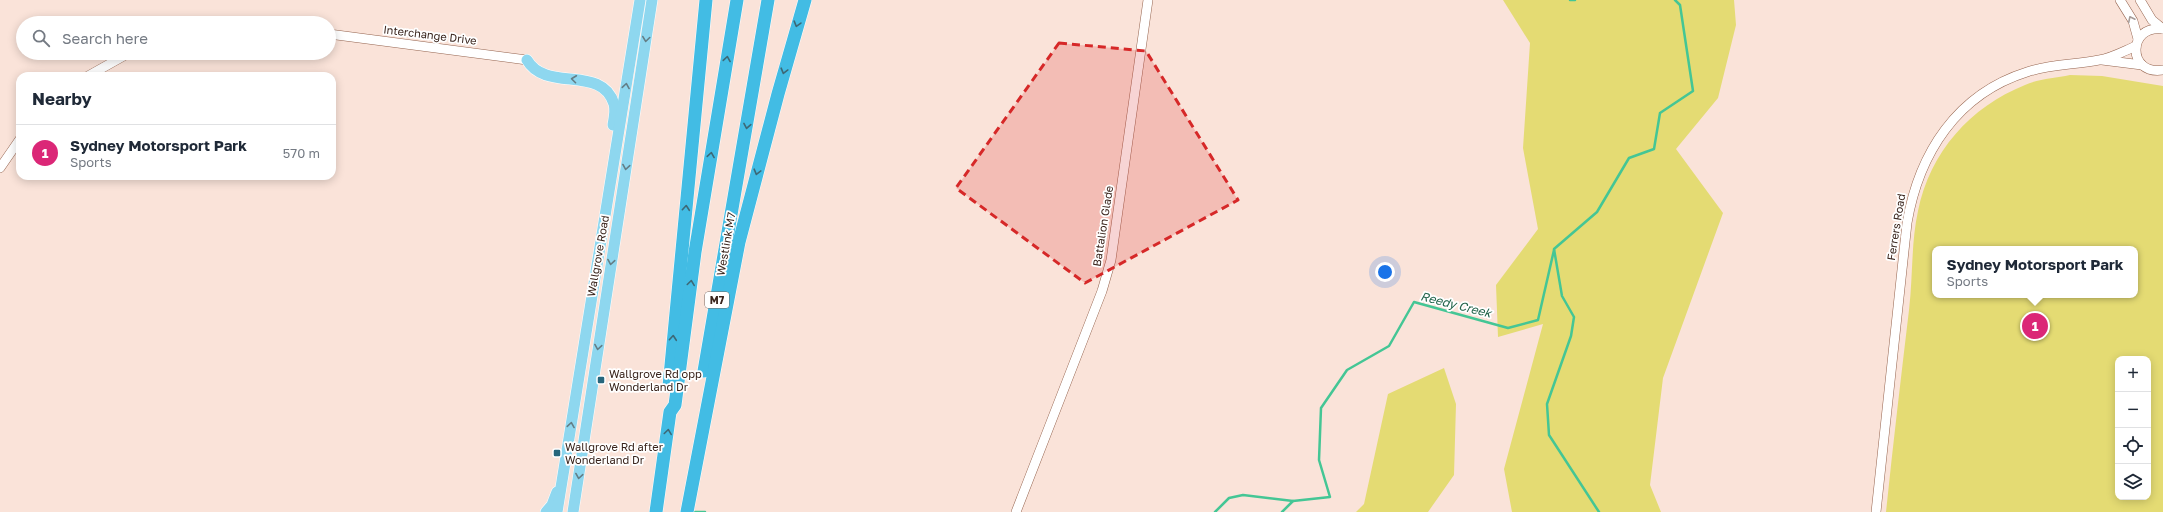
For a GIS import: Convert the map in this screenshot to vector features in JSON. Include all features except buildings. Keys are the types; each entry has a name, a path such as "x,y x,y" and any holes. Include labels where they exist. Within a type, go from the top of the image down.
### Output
{"highway":[{"path":"670,412 667,404 697,79 706,0"},
{"name":"M7","path":"656,512 670,412 675,405 695,252 737,0"},
{"name":"Westlink M7","path":"679,512 768,0"},
{"path":"687,512 737,249 778,94 805,0"}],"main road":[{"name":"Wallgrove Road","path":"557,512 640,0"},
{"name":"Wallgrove Road","path":"573,512 652,0"},
{"path":"527,60 534,70 540,74 595,82 610,94 615,105 609,190"},
{"path":"604,221 618,224"},
{"path":"546,512 552,505 563,477"}],"street":[{"name":"Battalion Glade","path":"1016,512 1102,291 1111,260 1148,0"},
{"path":"2120,0 2133,21 2137,42 2138,60 2142,65"},
{"path":"2140,0 2152,20 2163,29"},
{"name":"Ferrers Road","path":"2100,60 2137,42 2149,30 2163,29"},
{"name":"Interchange Drive","path":"336,35 527,60"},
{"path":"95,72 117,60"},
{"name":"Ferrers Road","path":"1876,512 1907,223 1911,201 1926,158 1951,121 1967,105 1984,92 2006,80 2047,67 2100,60 2142,65 2155,71 2163,70"},
{"path":"0,168 3,156 16,143"}],"highlighted area":[{"path":"1059,43 1146,51 1238,200 1085,283 956,188"}],"shaded area":[{"path":"1503,0 1734,0 1736,25 1718,98 1676,149 1723,213 1663,378 1650,485 1661,512 1512,512 1504,469 1543,324 1498,337 1496,285 1538,229 1523,148 1530,43"},
{"path":"2070,75 2102,76 2163,86 2163,512 1886,512 1909,310 1914,235 1918,211 1924,190 1932,170 1955,134 1970,119 1987,106 2005,94 2030,83"},
{"path":"1444,368 1456,404 1454,475 1428,512 1356,512 1364,504 1388,394"}],"waterway":[{"path":"1570,0 1575,0"},
{"path":"1599,512 1549,435 1547,404 1571,336 1574,317 1562,296 1554,249 1597,212 1629,158 1654,149 1660,113 1693,91 1680,5 1675,0"},
{"name":"Reedy Creek","path":"1282,512 1293,501 1330,497 1319,460 1321,408 1347,370 1389,346 1414,302 1508,328 1538,320 1554,250"},
{"path":"1215,512 1229,498 1243,495 1293,501"},
{"path":"695,512 705,512"}],"place":[{"name":"Sydney Motorsport Park","path":"2035,326"},
{"name":"Wallgrove Rd opp Wonderland Dr","path":"601,380"},
{"name":"Wallgrove Rd after Wonderland Dr","path":"557,453"}]}
